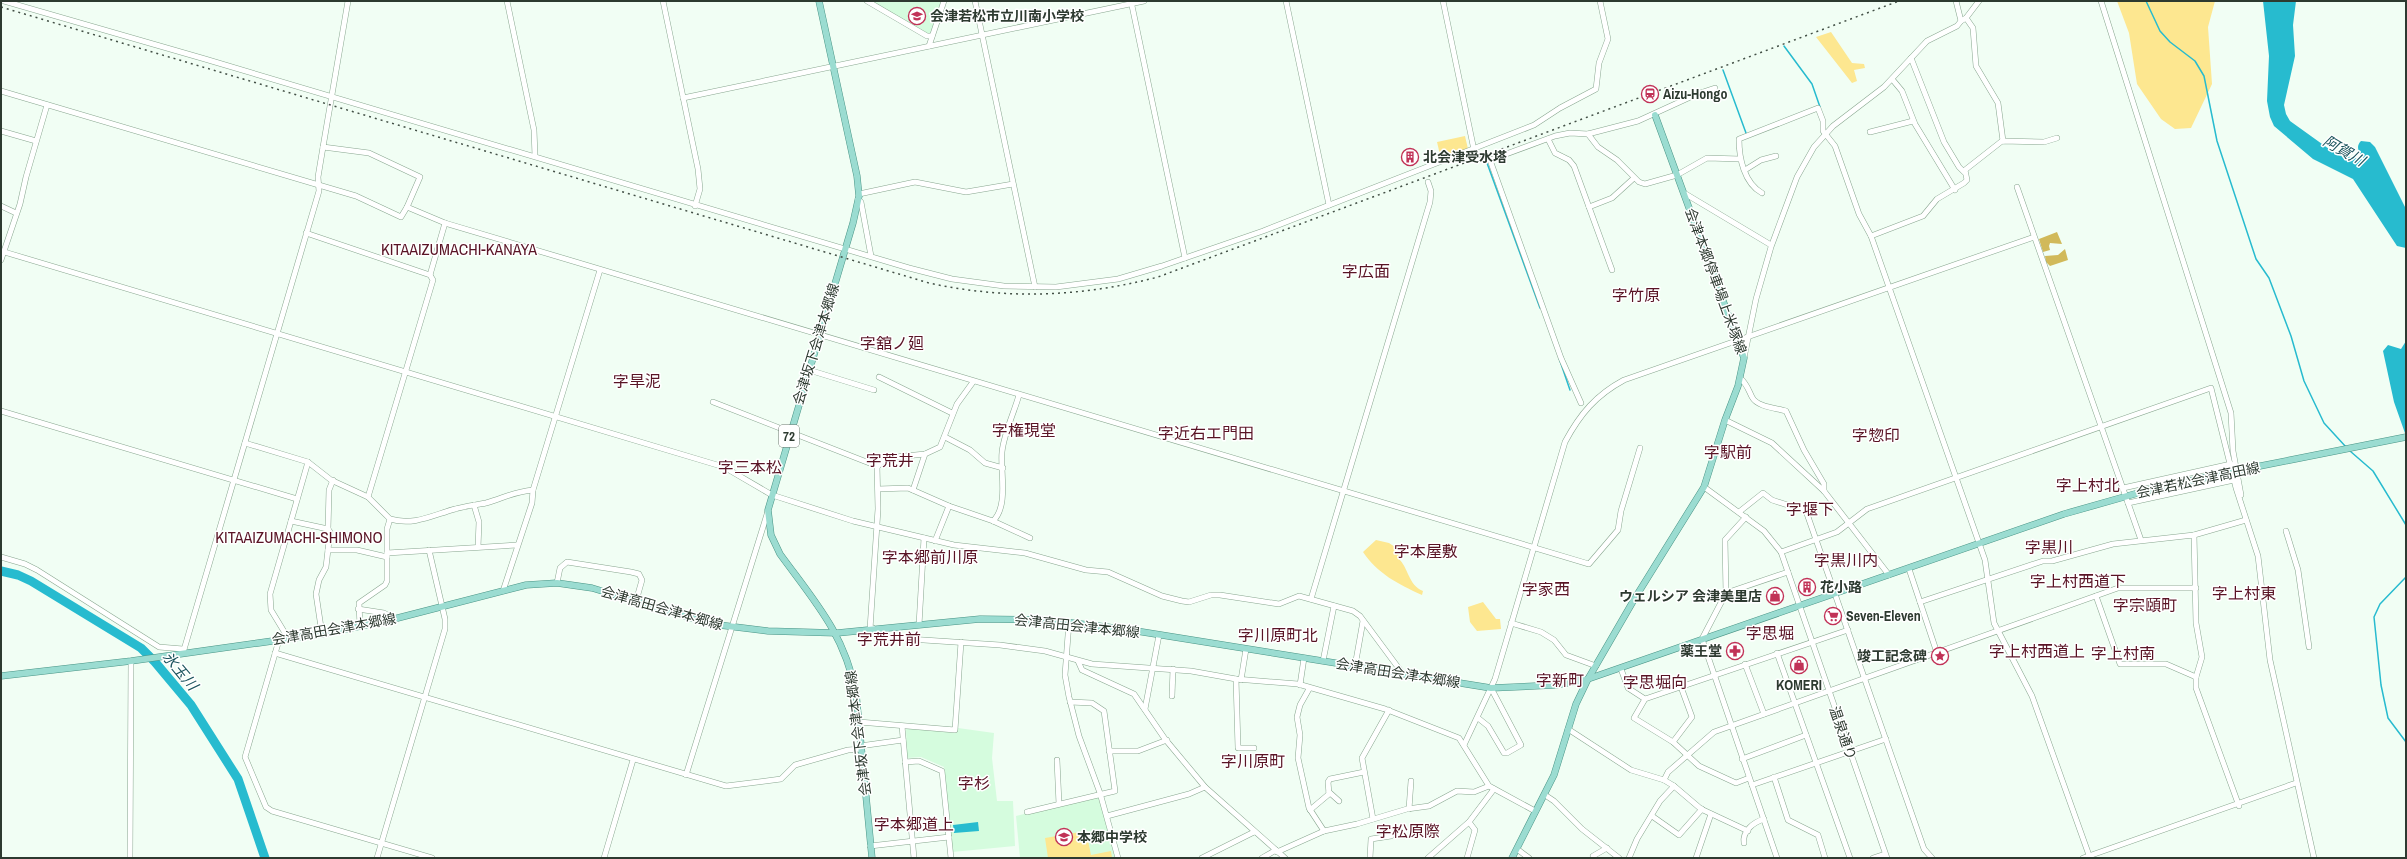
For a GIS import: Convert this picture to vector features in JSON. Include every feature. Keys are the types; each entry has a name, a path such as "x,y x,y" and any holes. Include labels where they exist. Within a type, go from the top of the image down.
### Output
{"main road":[{"name":"会津坂下会津本郷線","path":"819,1 859,196 845,249 768,510 771,535 780,554 837,633 851,668 859,722 860,747 872,858"},
{"name":"会津本郷停車場上米塚線","path":"1588,679 1704,486 1740,378 1744,358 1655,115"},
{"name":"会津若松会津高田線","path":"1588,679 1702,641 2064,514 2126,496 2230,472 2406,437"},
{"name":"会津高田会津本郷線","path":"1,676 139,660 165,656 183,651 322,634 394,619 526,586 558,583 592,588 711,624 791,633 837,633 1007,618 1069,622 1159,635 1491,688 1556,686 1588,679"},
{"path":"1512,858 1554,775 1576,704 1588,679"}],"street":[{"path":"4,1 535,156 695,206 952,279 1004,286 1035,287 1080,285 1118,278 1185,258 1329,206 1474,150 1534,125 1560,108 1596,89 1599,63 1608,39 1600,1"},
{"path":"1,557 20,562 37,570 159,647 183,651 306,234 318,186 331,97 348,1"},
{"path":"507,1 534,129 535,156"},
{"path":"663,1 700,183 695,206"},
{"path":"868,1 927,36 932,36"},
{"path":"929,46 944,1"},
{"path":"975,1 1035,287"},
{"path":"683,98 1131,2 1144,1"},
{"path":"1286,1 1329,206"},
{"path":"1443,1 1474,150"},
{"path":"1956,1 1961,21"},
{"path":"1744,358 1756,299 1771,245 1798,177 1814,146 1892,79 1927,41 1957,26 1966,18 1979,1"},
{"path":"2101,1 2231,413 2233,450 2242,506"},
{"path":"1131,2 1185,258"},
{"path":"1966,18 1972,28 1976,66 1998,103 2003,141"},
{"path":"1872,236 1923,216 1937,199 1955,190 1967,180 1964,172 1959,167 1940,135 1931,106 1911,58"},
{"path":"1892,79 1904,96 1913,121 1955,190"},
{"path":"1581,403 1559,351 1490,160 1548,138 1570,133 1588,134 1655,115 1697,94 1715,88"},
{"path":"1,91 356,196 402,218 420,177 362,150 323,147"},
{"path":"1,260 2,252 16,213 47,105"},
{"path":"1762,193 1753,188 1740,159 1741,137 1818,108 1825,135 1835,146 1859,214 1872,236 1889,289 1957,478 1979,544 1988,578 1993,621 2032,696 2090,857"},
{"path":"1870,132 1913,121"},
{"path":"1,131 36,141"},
{"path":"1588,134 1598,147 1617,160 1634,178 1639,182 1650,184 1677,175 1707,158 1740,159"},
{"path":"1548,138 1555,153 1574,166 1612,270"},
{"path":"1964,172 2003,141 2044,142 2057,138"},
{"path":"1745,170 1761,160 1776,156"},
{"path":"1589,207 1612,198 1634,178"},
{"path":"872,256 862,202 859,196 915,182 966,192 1013,184"},
{"path":"1311,599 1430,202 1431,191 1428,182"},
{"path":"2017,187 2141,540"},
{"path":"1684,193 1771,245"},
{"path":"1,206 16,213"},
{"path":"408,207 445,223 600,270 1534,549 1589,564 1592,563 1618,530 1621,510 1640,448"},
{"path":"430,275 445,223"},
{"path":"306,234 430,275 433,280 368,497"},
{"path":"1464,746 1491,688 1565,442 1578,420 1598,397 1624,380 1738,340 1748,339 2034,237"},
{"path":"2,252 724,467 772,495 853,521 935,541 979,549 1025,553 1086,570 1108,572 1162,596 1182,601 1193,601 1211,595 1233,595 1279,604 1296,597 1311,599 1353,611 1363,621 1403,674"},
{"path":"503,592 517,545 532,503 533,490 600,270"},
{"path":"809,370 874,390"},
{"path":"880,378 952,413"},
{"path":"1740,378 1746,383 1752,398 1758,403 1786,411 1804,450 1824,484 1824,491"},
{"path":"973,382 952,413 940,448 925,454 886,458 877,467 877,526 871,629 878,637 1023,647 1078,661 1173,669 1239,679 1300,685 1309,689 1389,710 1446,731 1459,738 1492,788 1535,811"},
{"path":"1704,486 1774,541 1782,552 1837,532 1867,509 2211,388 2234,480 2258,556 2270,660 2296,783 2314,858"},
{"path":"993,521 997,517 1003,488 1003,447 1019,395"},
{"path":"713,402 877,467"},
{"path":"1,411 297,499"},
{"path":"1725,420 1772,443 1824,491 1889,576"},
{"path":"945,437 970,450 985,464 1003,468"},
{"path":"245,442 308,462 332,480 368,497 390,519 404,522 420,520 487,502 512,492 533,490"},
{"path":"913,490 925,454"},
{"path":"288,638 273,616 269,599 308,462"},
{"path":"2123,488 2231,464"},
{"path":"322,634 316,594 319,580 326,567 330,532 328,529 329,490 332,480"},
{"path":"2128,502 2234,480"},
{"path":"878,489 913,490 949,506 993,521 1030,538"},
{"path":"1739,512 1763,493 1772,500 1784,505 1804,509 1848,630 1924,849 1932,858"},
{"path":"474,505 479,522 478,547"},
{"path":"935,541 949,506"},
{"path":"686,775 768,510"},
{"path":"1746,518 1724,543 1726,594 1703,633 1702,641 1777,858"},
{"path":"360,627 358,609 359,603 387,583 387,529 390,519"},
{"path":"1920,602 1988,578 2043,561 2052,561 2113,544 2194,535 2246,520"},
{"path":"291,521 328,529"},
{"path":"2286,530 2298,570 2309,647"},
{"path":"2194,535 2197,634 2202,657 2196,677 2196,688 2239,804"},
{"path":"919,625 924,538"},
{"path":"328,550 357,550 387,555 429,550 517,545"},
{"path":"377,858 445,629 442,606 429,550"},
{"name":"温泉通り","path":"1782,552 1828,692 1886,856"},
{"path":"558,583 560,568 566,562 631,572 638,574 642,580 636,601"},
{"path":"1909,568 1938,652"},
{"path":"1726,594 1788,572"},
{"path":"1664,780 1673,766 1687,756 1714,732 2125,586 2196,588"},
{"path":"2096,596 2120,664 2166,664 2196,677"},
{"path":"1324,662 1334,606"},
{"path":"358,609 384,613 394,619"},
{"path":"1355,666 1363,621"},
{"path":"1069,622 1065,658 1065,675 1070,702 1079,736 1100,793 1118,858"},
{"path":"1511,623 1541,632 1554,640 1566,655 1596,666"},
{"path":"1749,778 1736,783 1699,766 1673,742 1634,718 1645,699 1811,641 1848,630"},
{"path":"1146,709 1155,668 1159,635"},
{"path":"280,640 245,757 266,807 272,811 432,858"},
{"path":"859,722 955,730 961,642"},
{"path":"1246,649 1239,679 1238,748 1254,748"},
{"path":"276,653 633,760 726,786 777,780 784,777 795,765 860,747 903,740"},
{"path":"1777,653 1850,858"},
{"path":"1300,685 1304,658"},
{"path":"130,858 131,661"},
{"path":"1078,661 1082,670 1129,690 1146,709 1167,740 1205,787 1285,858"},
{"path":"1746,664 1764,714"},
{"path":"1172,696 1173,669"},
{"path":"1621,669 1628,688 1645,699"},
{"path":"1673,742 1692,717 1681,687"},
{"path":"1478,718 1488,726 1504,752 1507,753 1521,745 1491,688"},
{"path":"1309,689 1300,705 1297,725 1300,735 1298,758 1310,810 1324,831"},
{"path":"1027,812 1100,793 1115,791 1104,711 1092,703 1070,702"},
{"path":"1373,819 1364,772 1363,753 1389,710"},
{"path":"902,726 914,858"},
{"path":"1568,729 1577,733 1624,766 1664,780 1674,786 1702,809 1748,831"},
{"path":"1742,759 1806,735"},
{"path":"1752,785 1886,739"},
{"path":"1109,752 1138,751 1167,740"},
{"path":"604,858 633,760"},
{"path":"905,762 920,760 942,771 951,858"},
{"path":"1057,760 1059,804"},
{"path":"1310,810 1327,796 1329,792 1328,782 1330,779 1364,772"},
{"path":"1774,777 1788,820 1818,835 1825,858"},
{"path":"1409,809 1411,781"},
{"path":"2083,858 2090,857 2296,783"},
{"path":"1629,858 1637,839 1660,801 1674,786"},
{"path":"1107,816 1189,794 1205,787"},
{"path":"1262,858 1324,831 1409,809 1428,806 1457,791 1474,792 1492,788"},
{"path":"1428,858 1469,822 1492,788"},
{"path":"1329,792 1339,801"},
{"path":"1544,795 1619,858"},
{"path":"1652,816 1679,835 1702,809"},
{"path":"1696,858 1711,814"},
{"path":"1744,843 1748,831 1755,822 1764,819"},
{"path":"1467,858 1475,830 1469,822"},
{"path":"1202,858 1254,832"},
{"path":"1370,858 1371,839 1391,836"},
{"path":"870,846 949,837"},
{"path":"1593,856 1607,848"},
{"path":"1517,849 1529,858"},
{"path":"1874,858 1886,856"}],"shaded area":[{"name":"会津若松市立川南小学校","path":"871,1 941,1 932,32 928,34"},
{"path":"2117,1 2215,1 2208,27 2212,84 2191,128 2175,129 2161,119 2137,84 2129,33"},
{"path":"1831,32 1852,63 1864,64 1865,68 1854,70 1857,81 1852,83 1816,37"},
{"path":"1465,136 1468,149 1441,159 1437,142"},
{"name":"北会津受水塔","path":"1409,148 1416,151 1418,155 1416,163 1406,165 1401,160 1402,152"},
{"path":"2057,232 2062,244 2050,243 2050,250 2043,252 2039,239"},
{"path":"2065,249 2068,260 2050,266 2046,262 2045,256 2058,255"},
{"path":"1376,540 1389,543 1401,551 1398,558 1402,562 1414,585 1423,591 1422,595 1389,578 1369,560 1363,552"},
{"path":"1483,602 1496,619 1500,619 1501,629 1477,631 1470,622 1468,607"},
{"path":"906,728 956,733 958,728 994,733 992,758 997,801 1013,801 1015,846 952,852 944,767 921,757 907,758"},
{"name":"本郷中学校","path":"1100,795 1115,858 1020,858 1016,816"},
{"path":"1086,831 1091,855 1111,851 1112,858 1048,858 1045,838"}],"water":[{"path":"2263,1 2296,1 2293,25 2295,56 2284,105 2286,114 2290,121 2336,154 2365,160 2358,149 2361,141 2370,142 2375,147 2406,209 2406,248 2397,246 2353,179 2313,159 2274,126 2270,117 2267,101 2269,56"},
{"path":"2406,341 2406,436 2394,402 2383,351 2388,345 2401,349"},
{"path":"978,822 979,831 954,833 953,825"}],"waterway":[{"path":"2146,1 2160,31 2170,42 2195,61 2204,76 2217,141 2256,259 2269,278 2291,336 2304,381 2324,423 2346,447"},
{"path":"1784,46 1812,84 1820,107"},
{"path":"1723,70 1746,133"},
{"path":"1487,163 1540,308"},
{"path":"1559,358 1570,390"},
{"path":"2350,451 2373,471 2406,525"},
{"name":"氷玉川","path":"1,571 18,575 31,581 141,648 155,662 191,705 238,779 265,858"},
{"path":"2406,577 2380,604 2374,617 2381,685 2388,718 2406,742"}],"railway":[{"path":"1,7 929,283 987,292 1044,294 1101,289 1158,277 1899,1"}],"place":[{"name":"会津若松市立川南小学校","path":"917,16"},
{"name":"Aizu-Hongo","path":"1650,94"},
{"name":"北会津受水塔","path":"1410,157"},
{"name":"花小路","path":"1807,587"},
{"name":"ウェルシア 会津美里店","path":"1775,596"},
{"name":"Seven-Eleven","path":"1833,616"},
{"name":"薬王堂","path":"1735,651"},
{"name":"竣工記念碑","path":"1940,656"},
{"name":"KOMERI","path":"1799,665"},
{"name":"本郷中学校","path":"1064,837"}],"district":[{"name":"KITAAIZUMACHI-KANAYA","path":"459,249"},
{"name":"字広面","path":"1366,271"},
{"name":"字竹原","path":"1636,295"},
{"name":"字舘ノ廻","path":"892,343"},
{"name":"字旱泥","path":"637,381"},
{"name":"字権現堂","path":"1024,430"},
{"name":"字近右エ門田","path":"1206,433"},
{"name":"字惣印","path":"1876,435"},
{"name":"字駅前","path":"1728,452"},
{"name":"字荒井","path":"890,460"},
{"name":"字三本松","path":"750,467"},
{"name":"字上村北","path":"2088,485"},
{"name":"字堰下","path":"1810,509"},
{"name":"KITAAIZUMACHI-SHIMONO","path":"299,537"},
{"name":"字黒川","path":"2049,547"},
{"name":"字本屋敷","path":"1426,551"},
{"name":"字本郷前川原","path":"930,557"},
{"name":"字黒川内","path":"1846,560"},
{"name":"字上村西道下","path":"2078,581"},
{"name":"字家西","path":"1546,589"},
{"name":"字上村東","path":"2244,593"},
{"name":"字宗頤町","path":"2145,605"},
{"name":"字思堀","path":"1770,633"},
{"name":"字川原町北","path":"1278,635"},
{"name":"字荒井前","path":"889,639"},
{"name":"字上村西道上","path":"2037,651"},
{"name":"字上村南","path":"2123,653"},
{"name":"字新町","path":"1560,680"},
{"name":"字思堀向","path":"1655,682"},
{"name":"字川原町","path":"1253,761"},
{"name":"字杉","path":"974,783"},
{"name":"字本郷道上","path":"914,824"},
{"name":"字松原際","path":"1408,831"}],"water label":[{"name":"阿賀川","path":"2344,151"}]}
